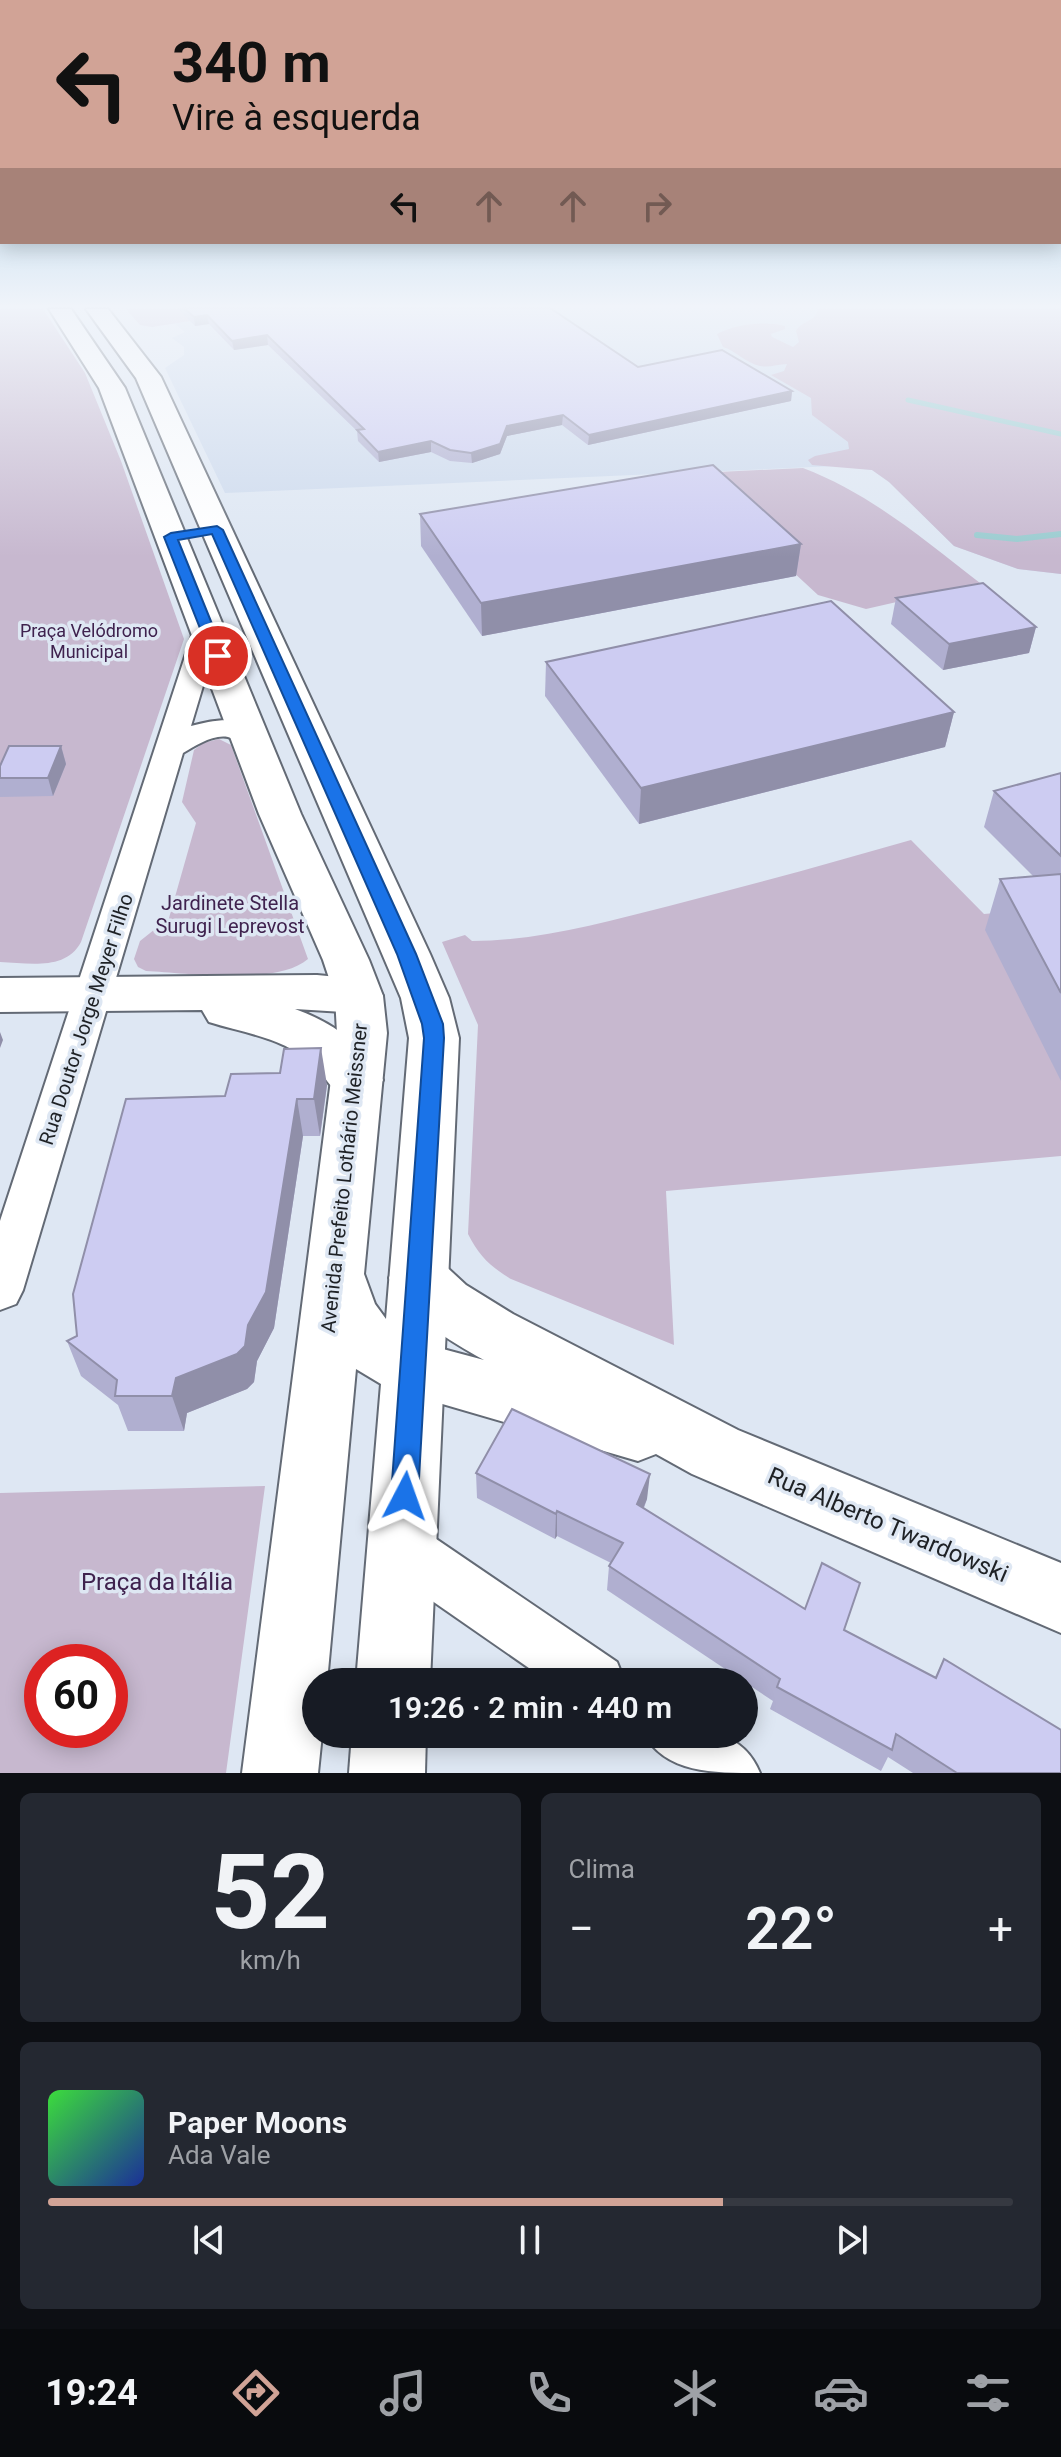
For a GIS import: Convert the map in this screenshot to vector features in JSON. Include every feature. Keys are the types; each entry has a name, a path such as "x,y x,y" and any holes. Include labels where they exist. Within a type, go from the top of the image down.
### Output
{"main road":[{"name":"Avenida Prefeito Lothário Meissner","path":"113,392 280,814 346,960 359,996 362,1033 280,1773"},
{"path":"165,392 217,530 421,987 434,1038 394,1668"},
{"path":"171,537 217,530"},
{"path":"280,814 338,801"},
{"path":"0,995 93,997 317,992 359,996 384,1002 408,1015 434,1038"},
{"path":"93,997 231,1010 282,1023 324,1043 344,1061 357,1080"},
{"name":"Rua Alberto Twardowski","path":"335,1272 347,1314 360,1336 381,1355 413,1369 715,1452"},
{"name":"Rua Alberto Twardowski","path":"418,1278 445,1303 492,1333 715,1452 1061,1598"},
{"path":"387,1773 388,1748"}],"street":[{"name":"Rua Doutor Jorge Meyer Filho","path":"0,1290 207,629"},
{"path":"171,748 209,729 228,728 250,737"},
{"path":"401,1547 577,1668"},
{"path":"693,1748 730,1773"}],"shaded area":[{"path":"176,392 1061,392 1061,574 1018,569 954,546 889,482 872,470 835,466 225,493"}],"green space":[{"name":"Praça Velódromo Municipal","path":"0,392 93,392 121,461 184,639 81,942 66,958 56,961 34,964 0,962"},
{"path":"800,392 1061,392 1061,574 1018,569 954,546 889,482 872,470 812,465 808,460 815,456 849,449 848,442 812,415 811,398"},
{"path":"803,468 874,504 980,583 866,609 818,595 711,496 678,474"},
{"name":"Jardinete Stella Surugi Leprevost","path":"219,739 231,745 308,959 276,973 254,975 146,971 138,967 134,959 140,941 169,918 196,823 182,802 194,750 203,743"},
{"path":"911,840 984,914 1061,907 1061,1156 666,1191 674,1345 511,1279 486,1260 468,1234 478,1025 442,942 465,935 472,941 497,940 571,930"},
{"name":"Praça da Itália","path":"265,1486 226,1773 0,1773 0,1493"}],"building":[{"path":"326,392 789,392 589,435 563,415 507,426 500,444 471,453 450,450 431,441 378,452 357,430 364,429"},
{"path":"713,465 801,544 481,603 420,514"},
{"path":"983,583 1036,627 949,644 896,598"},
{"path":"831,601 954,712 641,788 546,662"},
{"path":"9,746 61,746 48,778 0,778 0,766"},
{"path":"1061,773 1061,856 994,791"},
{"path":"1061,874 1061,993 1000,879"},
{"path":"321,1048 314,1099 297,1099 266,1292 248,1325 245,1346 237,1354 176,1378 172,1396 115,1396 117,1380 67,1341 77,1336 73,1294 126,1099 225,1096 231,1074 280,1073 284,1049"},
{"path":"512,1409 650,1474 637,1504 805,1609 822,1563 860,1583 844,1630 936,1678 944,1659 1061,1730 1061,1773 957,1773 896,1734 892,1750 777,1687 780,1679 609,1566 623,1543 557,1511 556,1514 476,1473"}],"waterway":[{"path":"908,400 1061,434"},
{"path":"977,535 1017,539 1061,534"}],"route":[{"path":"218,656 171,537 217,530 407,954 433,1024 405,1496"}]}
